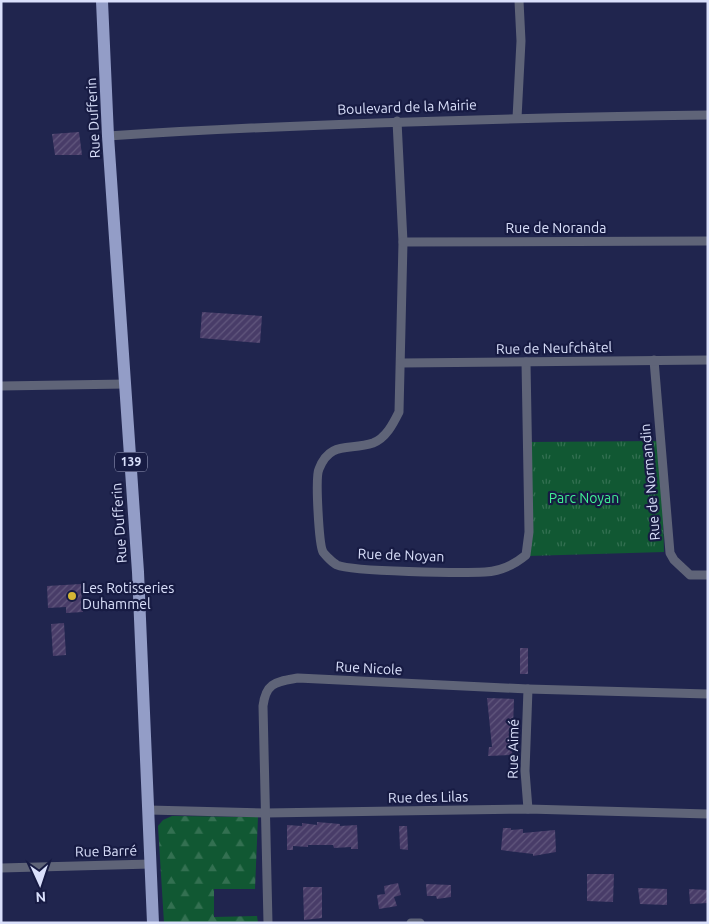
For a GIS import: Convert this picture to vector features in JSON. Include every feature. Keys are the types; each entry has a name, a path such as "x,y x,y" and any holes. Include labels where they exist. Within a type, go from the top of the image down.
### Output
{"main road":[{"name":"Rue Dufferin","path":"102,1 108,136 126,384 154,923"}],"street":[{"path":"517,118 521,41 519,1"},
{"name":"Boulevard de la Mairie","path":"108,136 248,127 396,121 708,115"},
{"name":"Rue de Noyan","path":"396,121 404,242 399,412 391,429 374,443 336,448 328,454 318,470 318,523 322,534 321,545 323,553 337,565 362,569 486,572 514,565 526,555 529,532 526,362"},
{"name":"Rue de Noranda","path":"404,242 708,241"},
{"name":"Rue de Normandin","path":"654,360 670,553 674,560 690,575 708,575"},
{"name":"Rue de Neufchâtel","path":"400,363 708,360"},
{"path":"1,386 126,384"},
{"name":"Rue Nicole","path":"268,923 263,706 265,692 275,682 298,678 528,689 708,694"},
{"name":"Rue Aimé","path":"528,689 525,771 528,809"},
{"name":"Rue des Lilas","path":"149,810 265,813 528,809 708,814"},
{"name":"Rue Barré","path":"1,868 151,864"},
{"path":"411,923 420,923"}],"green space":[{"name":"Parc Noyan","path":"661,441 664,552 528,556 527,442"},
{"path":"172,816 258,817 255,889 214,889 214,917 257,916 258,923 164,923 158,826 163,820"}],"building":[{"path":"79,132 82,155 55,155 52,134"},
{"path":"202,312 262,316 260,343 200,338"},
{"path":"81,584 83,612 66,613 66,607 48,608 47,586"},
{"path":"64,623 66,655 53,656 51,624"},
{"path":"520,648 528,648 528,674 520,674"},
{"path":"487,698 514,699 512,755 488,756 489,747 492,747"},
{"path":"317,822 340,824 340,826 357,825 358,849 351,849 351,847 334,848 333,845 308,845 308,847 293,846 293,850 287,850 287,825 302,826 302,823 317,825"},
{"path":"399,826 407,826 408,850 400,849"},
{"path":"503,828 511,828 511,830 523,829 523,833 555,830 556,852 533,856 533,854 501,850"},
{"path":"587,874 614,874 613,902 587,901"},
{"path":"398,883 401,895 394,897 397,906 379,909 377,895 385,894 384,886"},
{"path":"426,884 451,885 451,897 437,899 436,896 427,896"},
{"path":"303,887 322,887 322,918 304,920"},
{"path":"638,888 667,889 667,905 640,904"},
{"path":"689,889 708,890 708,903 690,904"}],"place":[{"name":"Les Rotisseries Duhammel","path":"72,596"}]}
